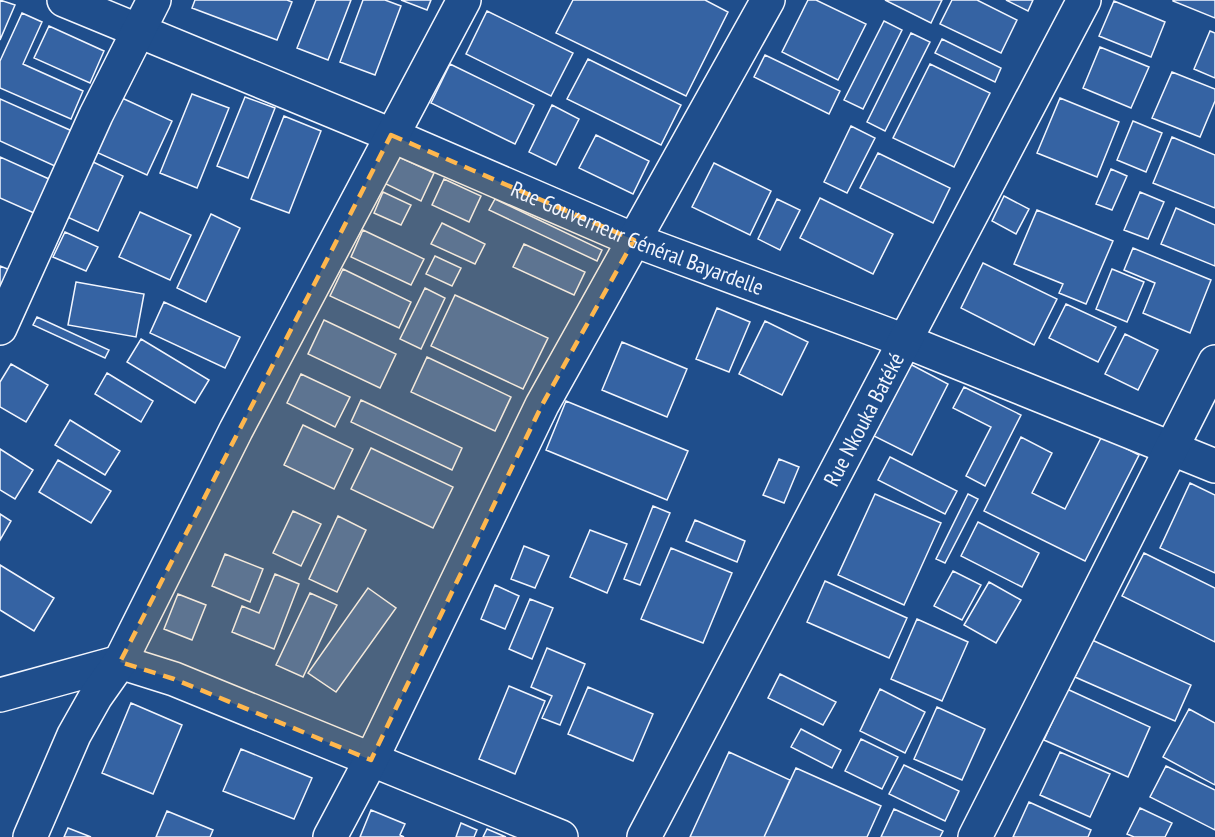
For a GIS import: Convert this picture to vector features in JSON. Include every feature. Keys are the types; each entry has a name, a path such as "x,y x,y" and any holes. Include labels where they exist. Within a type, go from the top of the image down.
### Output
{"street":[{"name":"Rue Gouverneur Général Bayardelle","path":"64,0 391,135 634,240 905,341 1215,466"},
{"path":"0,328 96,114 154,0"},
{"path":"30,837 74,735 96,696 120,662 236,430 464,0"},
{"path":"330,837 371,760 542,405 768,0"},
{"name":"Rue Nkouka Batéké","path":"644,837 1084,0"},
{"path":"975,837 1215,362"},
{"path":"0,695 120,662 174,679 561,837"}],"highlighted area":[{"path":"391,135 634,240 542,405 371,760 174,679 120,662"}],"building":[{"path":"0,0 15,5 0,40"},
{"path":"195,0 287,0 292,2 277,40 192,8"},
{"path":"316,0 351,0 328,60 297,48"},
{"path":"363,0 385,0 401,6 375,75 340,62"},
{"path":"401,0 431,0 427,10"},
{"path":"573,0 705,0 728,12 686,96 556,33"},
{"path":"808,0 816,0 866,24 838,80 782,52"},
{"path":"885,0 942,0 931,23"},
{"path":"952,0 977,0 1017,20 1001,53 940,24"},
{"path":"1006,0 1033,0 1028,11"},
{"path":"1173,0 1215,0 1215,18 1173,1"},
{"path":"1114,1 1165,22 1151,57 1099,36"},
{"path":"487,11 573,53 551,96 466,54"},
{"path":"22,13 42,22 23,64 83,91 71,119 0,88 0,61"},
{"path":"884,21 902,30 863,109 844,100"},
{"path":"49,26 104,51 90,83 34,58"},
{"path":"1210,31 1215,33 1215,78 1194,69"},
{"path":"911,33 930,42 885,131 867,122"},
{"path":"942,39 1001,68 995,82 935,53"},
{"path":"1100,47 1149,67 1131,108 1083,88"},
{"path":"765,55 840,91 829,114 754,77"},
{"path":"588,59 681,105 661,145 567,99"},
{"path":"450,64 534,105 515,144 431,103"},
{"path":"930,64 990,93 954,167 893,138"},
{"path":"1172,72 1215,89 1215,101 1200,137 1152,118"},
{"path":"192,94 229,108 197,188 160,173"},
{"path":"245,97 275,108 248,178 217,166"},
{"path":"122,98 172,121 147,175 96,152"},
{"path":"1060,98 1119,122 1097,177 1037,153"},
{"path":"0,99 72,131 57,167 0,141"},
{"path":"552,105 579,119 556,165 529,152"},
{"path":"284,116 321,131 289,213 251,199"},
{"path":"1133,121 1162,133 1146,172 1117,160"},
{"path":"851,126 875,138 847,193 824,182"},
{"path":"596,135 649,161 633,194 579,168"},
{"path":"1172,137 1215,155 1215,208 1153,183"},
{"path":"878,153 950,188 933,223 860,188"},
{"path":"397,156 434,173 421,201 384,183"},
{"path":"0,157 49,179 34,213 0,198"},
{"path":"91,161 123,176 98,231 65,216"},
{"path":"714,163 771,191 750,235 692,207"},
{"path":"1111,169 1127,176 1112,210 1096,204"},
{"path":"444,179 481,196 469,222 432,205"},
{"path":"383,192 411,205 401,225 374,213"},
{"path":"1140,192 1164,202 1148,239 1124,230"},
{"path":"1004,196 1029,209 1016,234 992,221"},
{"path":"820,198 893,234 873,274 800,238"},
{"path":"495,199 602,250 597,261 489,210"},
{"path":"777,199 800,210 780,250 758,239"},
{"path":"1176,208 1215,225 1215,266 1161,244"},
{"path":"1037,210 1113,241 1086,304 1059,293 1063,284 1014,264"},
{"path":"140,212 191,235 170,280 119,257"},
{"path":"211,214 240,228 206,302 177,288"},
{"path":"442,223 485,244 475,264 431,244"},
{"path":"363,230 424,259 411,285 351,257"},
{"path":"65,232 98,247 86,271 53,257"},
{"path":"524,244 585,272 574,295 513,267"},
{"path":"1133,248 1211,280 1190,333 1143,313 1155,283 1124,270"},
{"path":"435,256 461,268 452,286 426,274"},
{"path":"983,263 1057,299 1034,345 961,308"},
{"path":"0,266 10,270 0,292"},
{"path":"343,269 411,302 399,328 330,296"},
{"path":"1112,269 1144,282 1127,322 1096,309"},
{"path":"76,282 144,294 136,337 68,325"},
{"path":"425,288 445,298 421,349 400,339"},
{"path":"455,295 548,338 523,389 431,346"},
{"path":"164,302 240,337 225,368 150,333"},
{"path":"1066,304 1116,327 1098,362 1049,338"},
{"path":"717,308 750,322 729,372 696,359"},
{"path":"37,317 109,350 105,358 33,325"},
{"path":"324,320 396,354 380,388 308,354"},
{"path":"765,321 808,342 782,395 739,374"},
{"path":"1125,334 1158,350 1138,390 1105,374"},
{"path":"141,339 209,380 195,403 127,362"},
{"path":"622,342 687,369 667,417 602,390"},
{"path":"427,357 511,397 495,431 411,392"},
{"path":"11,364 48,385 26,422 0,407 0,382"},
{"path":"910,364 948,384 912,455 874,436"},
{"path":"107,373 153,401 141,422 95,394"},
{"path":"301,374 350,397 335,427 287,403"},
{"path":"964,387 1021,415 985,486 966,476 991,427 953,408"},
{"path":"361,400 462,448 452,470 351,422"},
{"path":"566,401 688,451 667,500 546,450"},
{"path":"70,420 120,451 105,475 55,445"},
{"path":"303,425 353,449 334,489 284,465"},
{"path":"1102,436 1139,455 1085,561 984,511 1021,437 1052,453 1032,493 1065,509"},
{"path":"371,448 453,487 433,528 351,489"},
{"path":"0,449 33,470 15,499 0,490"},
{"path":"890,457 957,491 945,514 878,480"},
{"path":"779,459 799,467 784,503 763,495"},
{"path":"58,460 111,491 91,523 39,492"},
{"path":"1190,483 1215,495 1215,573 1160,548"},
{"path":"875,494 941,523 904,605 838,575"},
{"path":"968,494 978,499 945,563 936,559"},
{"path":"653,506 670,513 640,585 624,579"},
{"path":"293,511 321,524 301,566 273,553"},
{"path":"0,514 11,521 0,540"},
{"path":"338,516 366,530 337,592 309,579"},
{"path":"695,520 745,541 737,562 686,541"},
{"path":"978,522 1039,553 1022,587 961,556"},
{"path":"590,530 627,544 607,593 570,577"},
{"path":"524,546 549,556 535,588 511,579"},
{"path":"671,548 732,573 703,643 641,619"},
{"path":"1144,553 1215,588 1215,642 1122,596"},
{"path":"225,554 263,569 250,602 212,586"},
{"path":"0,565 54,598 34,631 0,610"},
{"path":"953,571 981,585 962,620 934,606"},
{"path":"275,574 299,584 274,649 232,632 242,606 259,613"},
{"path":"825,581 907,618 889,658 807,622"},
{"path":"989,582 1021,600 996,643 964,625"},
{"path":"495,585 519,596 505,629 481,619"},
{"path":"368,588 396,608 336,692 308,673"},
{"path":"310,593 337,605 303,677 276,665"},
{"path":"178,594 206,605 192,640 164,629"},
{"path":"530,599 553,608 532,659 509,649"},
{"path":"917,619 968,642 942,701 891,679"},
{"path":"1092,640 1191,685 1175,721 1075,677"},
{"path":"547,648 585,664 560,725 542,718 552,696 531,687"},
{"path":"780,674 836,702 823,725 768,698"},
{"path":"509,686 545,701 515,774 479,759"},
{"path":"588,687 653,714 633,761 568,734"},
{"path":"880,689 925,712 905,753 860,731"},
{"path":"1067,689 1150,727 1128,777 1044,740"},
{"path":"131,703 182,725 153,794 102,773"},
{"path":"937,707 985,729 962,780 914,759"},
{"path":"1189,709 1215,723 1215,785 1163,757"},
{"path":"801,729 841,750 832,768 791,747"},
{"path":"861,739 898,757 882,789 845,771"},
{"path":"241,749 312,778 294,819 223,791"},
{"path":"729,752 790,780 764,837 690,837"},
{"path":"1060,752 1110,774 1090,817 1040,795"},
{"path":"904,765 959,791 945,821 889,794"},
{"path":"1166,766 1215,790 1215,830 1150,797"},
{"path":"796,768 881,806 867,837 764,837"},
{"path":"1029,802 1091,830 1088,837 1013,837"},
{"path":"1140,808 1172,823 1165,837 1134,837 1127,834"},
{"path":"894,809 943,831 940,837 881,837"},
{"path":"371,810 405,824 400,835 404,837 360,837"},
{"path":"167,811 213,830 210,837 156,837"},
{"path":"461,823 477,830 474,837 456,837"},
{"path":"68,828 91,837 64,837"},
{"path":"487,829 506,837 483,837"}]}
